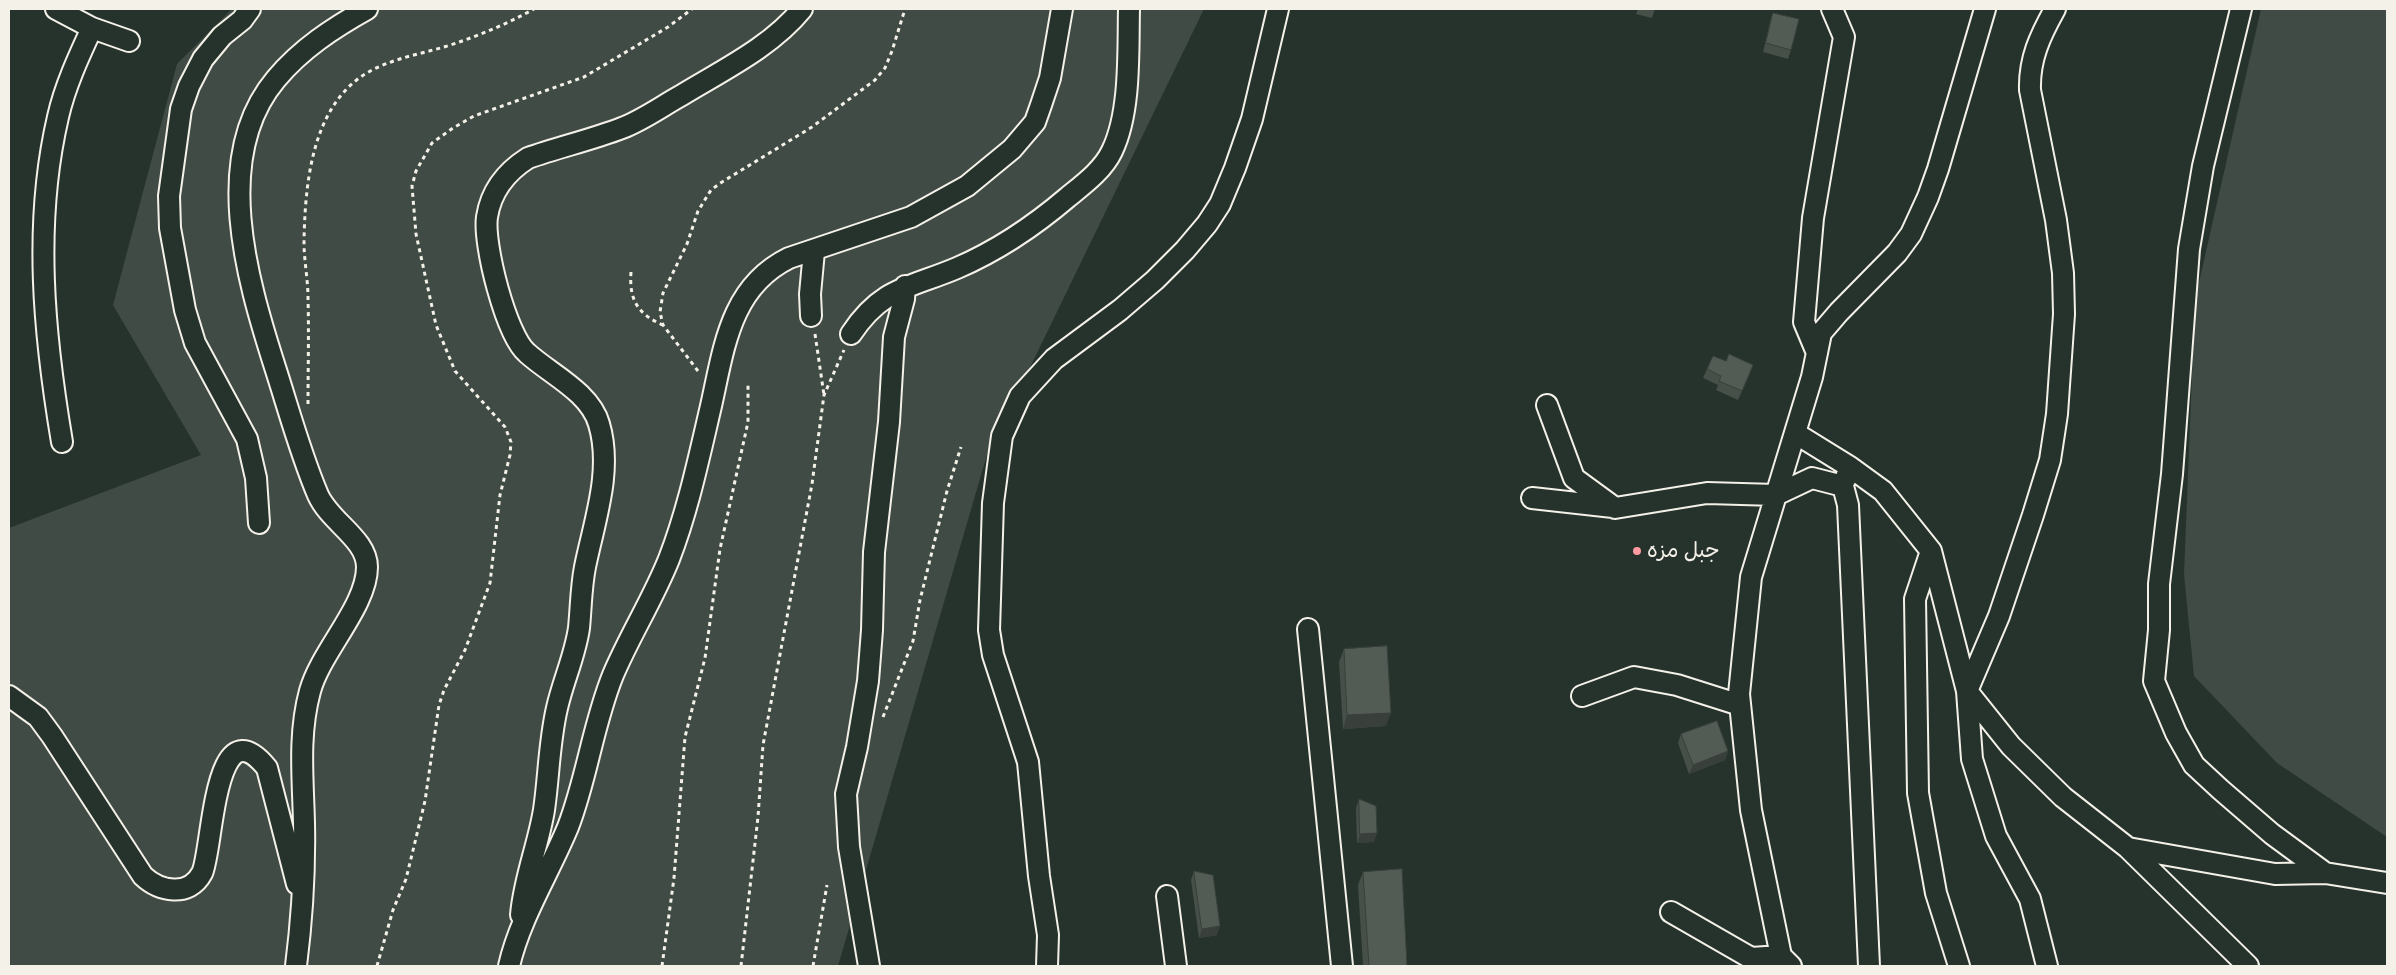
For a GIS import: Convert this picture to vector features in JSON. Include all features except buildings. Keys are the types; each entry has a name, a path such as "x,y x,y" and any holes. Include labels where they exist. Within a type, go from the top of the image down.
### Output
{"street":[{"path":"56,9 92,28 129,41"},
{"path":"250,9 242,20 222,36 204,59 189,86 178,128 169,196 170,228 185,310 195,344 248,439 256,478 259,523"},
{"path":"296,966 304,858 302,742 310,691 330,646 360,595 366,579 367,566 365,553 356,540 342,528 320,499 304,457 259,317 246,257 238,185 244,144 253,117 274,81 318,38 367,9"},
{"path":"519,934 527,875 538,842 544,809 550,744 557,706 568,672 578,629 585,567 598,514 603,472 602,442 599,424 583,399 545,365 527,353 516,340 509,325 490,251 486,219 502,180 515,167 528,158 622,128 645,117 761,45 790,23 802,9"},
{"path":"508,966 519,934 568,826 613,675 655,593 670,558 684,514 724,346 733,318 744,297 771,267 887,226 936,205 966,186 1012,149 1034,122 1041,105 1050,78 1062,9"},
{"path":"852,334 873,306 905,286 958,268 1011,241 1058,206 1103,166 1112,151 1118,134 1124,102 1129,9"},
{"path":"1047,966 1048,935 1039,876 1028,762 993,655 989,630 993,503 1002,436 1020,396 1054,359 1120,310 1155,280 1185,250 1207,224 1220,204 1252,119 1278,9"},
{"path":"1817,353 1804,322 1813,218 1844,37 1832,9"},
{"path":"1671,912 1751,958 1786,961 1751,810 1740,705 1739,694 1751,577 1795,433 1821,333 1897,253 1911,234 1928,197 1938,168 1985,9"},
{"path":"1967,691 1999,616 2033,515 2050,460 2057,414 2064,314 2063,273 2056,220 2030,90 2029,72 2034,51 2055,9"},
{"path":"2241,9 2203,166 2189,248 2172,474 2159,584 2159,630 2154,681 2176,733 2194,765 2272,834 2325,873"},
{"path":"62,442 47,345 42,263 46,189 58,117 92,28"},
{"path":"811,316 810,294 814,251"},
{"path":"868,966 849,847 846,794 857,748 868,681 872,630 874,552 889,422 894,338 904,299 905,286"},
{"path":"1547,405 1574,478 1615,508"},
{"path":"1795,433 1850,467 1883,491 1931,551 1967,691 1972,759 1996,836 2030,899 2047,966"},
{"path":"1850,467 1843,486 1848,505 1869,966"},
{"path":"1532,498 1615,508 1707,493 1776,495 1812,478 1843,486"},
{"path":"1931,551 1916,598 1918,793 1936,893 1959,966"},
{"path":"1308,628 1342,966"},
{"path":"1582,696 1634,677 1677,685 1740,705"},
{"path":"1967,691 2011,746 2063,797 2128,848 2248,966"},
{"path":"9,696 38,717 143,876 154,885 166,890 180,889 193,883 202,874 208,851 215,798 221,775 228,761 236,753 241,752 257,757 267,768 301,896"},
{"path":"2128,848 2275,874 2325,873 2387,883"},
{"path":"1167,896 1176,966"}],"path":[{"path":"308,412 308,297 304,242 306,206 310,167 320,133 333,106 347,89 362,76 387,63 488,32 534,9"},
{"path":"377,966 393,910 406,879 425,802 439,705 444,690 465,650 490,583 500,495 510,455 511,442 505,427 455,371 436,325 416,234 412,186 416,171 432,142 453,128 474,116 584,76 668,27 692,9"},
{"path":"702,377 663,325 660,312 663,293 693,230 698,211 711,190 812,127 875,80 885,68 905,9"},
{"path":"631,272 630,290 634,302 645,315 663,325"},
{"path":"741,966 758,817 763,745 812,484 824,395 822,371 811,316"},
{"path":"824,395 852,334"},
{"path":"662,966 674,878 686,737 705,658 720,549 748,422 748,382"},
{"path":"879,722 898,684 913,641 933,546 961,447"},
{"path":"814,966 827,885"}],"shaded area":[{"path":"232,9 1204,9 986,458 838,966 9,966 9,528 201,455 113,305 177,64"},
{"path":"2261,9 2387,9 2387,837 2277,763 2194,676 2184,574 2195,300"}],"place":[{"name":"جبل مزه","path":"1637,551"}]}
